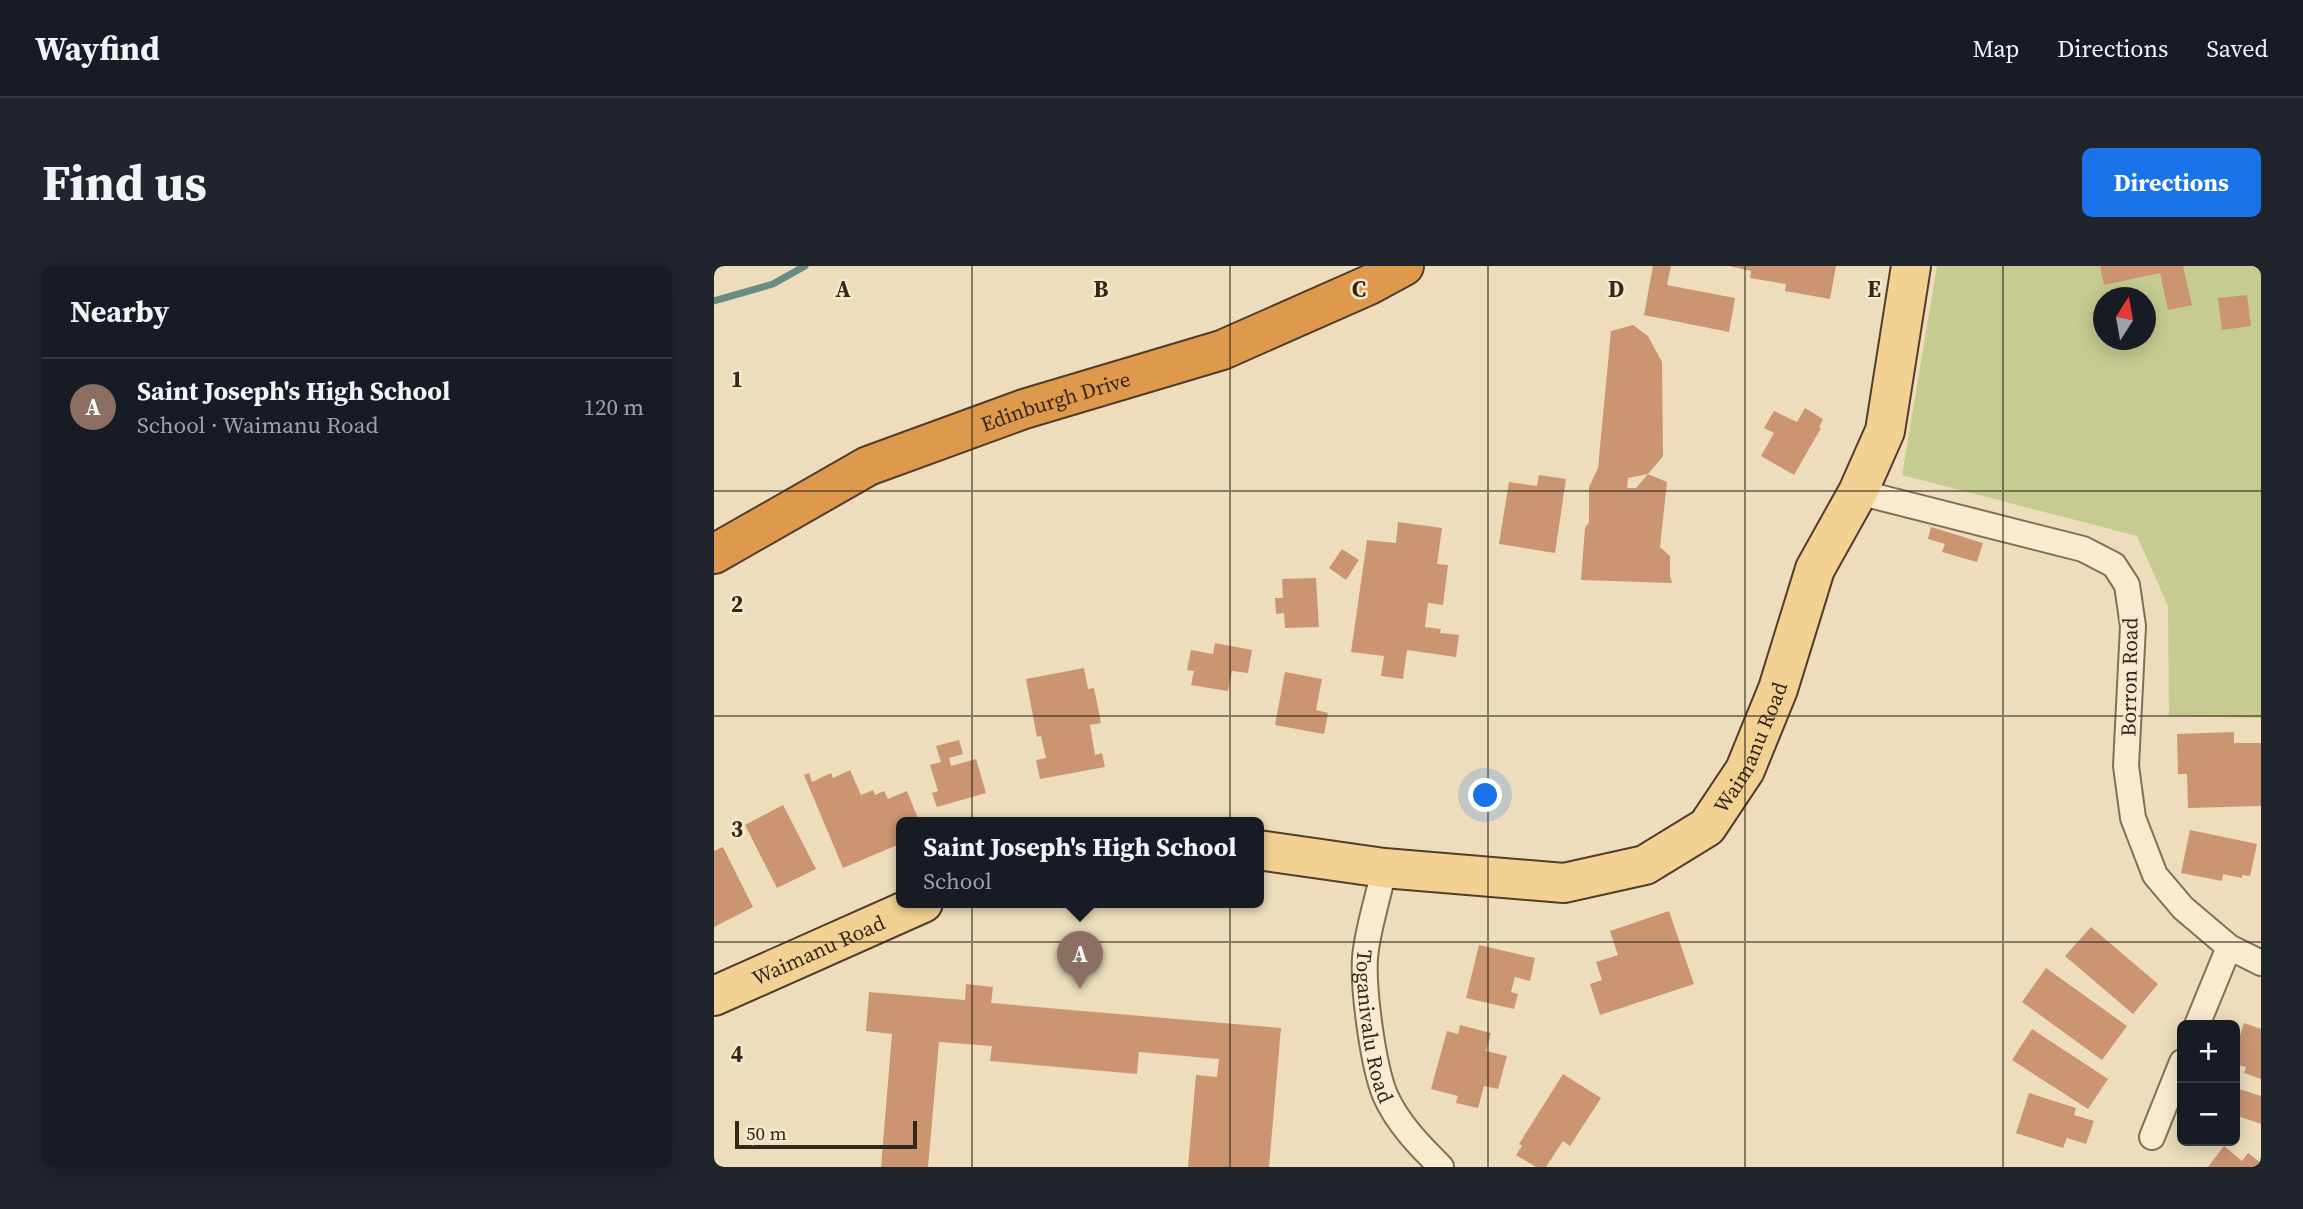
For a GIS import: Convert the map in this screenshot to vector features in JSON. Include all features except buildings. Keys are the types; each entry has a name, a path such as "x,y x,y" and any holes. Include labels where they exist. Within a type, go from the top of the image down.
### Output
{"highway":[{"name":"Edinburgh Drive","path":"714,554 868,466 1024,409 1222,350 1369,285 1404,266"}],"main road":[{"name":"Waimanu Road","path":"1264,851 1384,868 1564,883 1645,865 1707,827 1745,770 1778,689 1815,569 1858,492 1885,431 1911,266"},
{"name":"Waimanu Road","path":"714,996 912,908"}],"street":[{"name":"Borron Road","path":"1858,492 2083,549 2114,565 2127,584 2133,626 2126,766 2133,818 2155,875 2183,908 2229,947 2261,963"},
{"name":"Toganivalu Road","path":"1384,868 1365,957 1367,1001 1376,1060 1385,1096 1411,1138 1441,1167"},
{"path":"2199,1020 2229,947"},
{"path":"2152,1137 2177,1074"}],"green space":[{"path":"1937,266 2261,266 2261,718 2169,716 2168,606 2137,536 1902,475"}],"waterway":[{"path":"714,301 773,284 805,266"}],"place":[{"name":"Saint Joseph's High School","path":"1080,989"}]}
